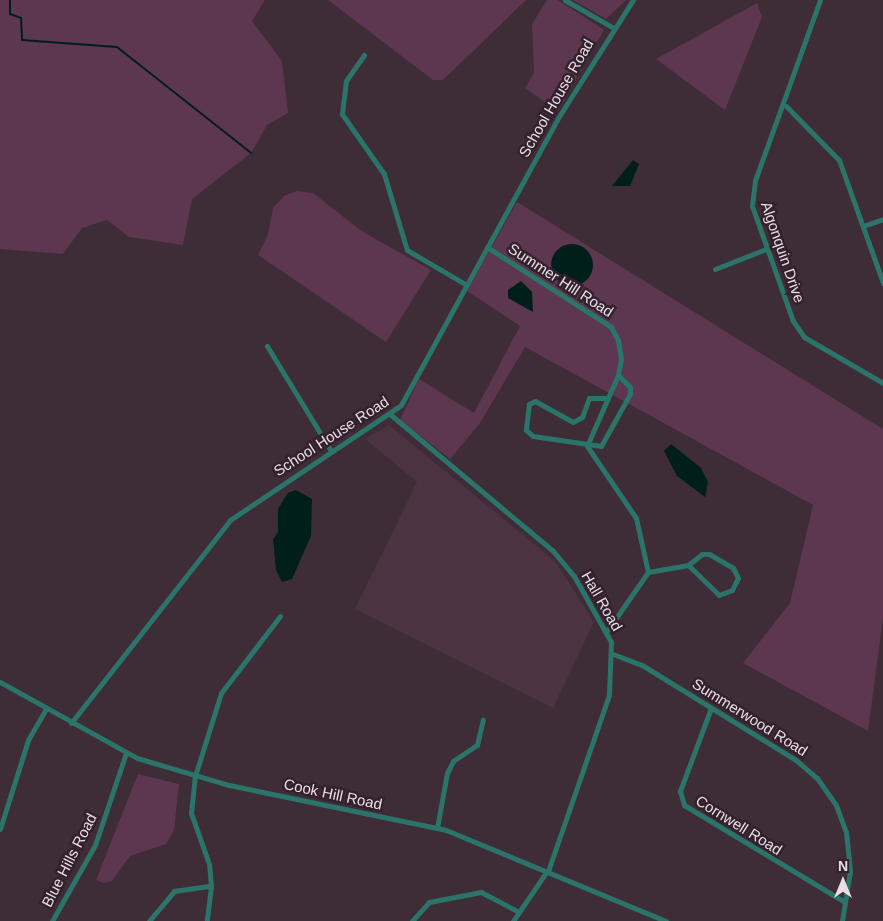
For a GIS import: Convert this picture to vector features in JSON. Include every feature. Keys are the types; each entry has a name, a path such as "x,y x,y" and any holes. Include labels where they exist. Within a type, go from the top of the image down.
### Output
{"street":[{"path":"565,0 612,27"},
{"name":"School House Road","path":"70,723 225,525 258,497 391,415 408,394 487,247 612,27 632,0"},
{"name":"Algonquin Drive","path":"820,0 786,106 751,195 766,250 804,337 883,383"},
{"path":"364,55 346,81 342,114 384,174 407,250 467,285"},
{"path":"786,106 839,160 883,283"},
{"path":"864,226 883,219"},
{"name":"Summer Hill Road","path":"487,247 611,327 621,359 618,375 605,398 587,446"},
{"path":"715,269 766,250"},
{"path":"267,346 330,451"},
{"path":"605,398 589,398 582,417 573,422 541,403 529,404 526,430 533,436 573,440 587,446 601,446 630,394 630,387 618,375"},
{"name":"Hall Road","path":"391,415 553,551 574,576 607,631 613,654 609,695 548,871 513,921"},
{"path":"587,446 633,510 648,572"},
{"path":"607,631 648,572 688,565 702,554 709,554 734,568 738,578 732,590 719,595 688,565"},
{"path":"207,921 211,886 209,864 191,813 195,776 221,693 280,616"},
{"name":"Summerwood Road","path":"613,654 627,656 796,760 826,789 846,832 850,871 842,921"},
{"name":"Cook Hill Road","path":"0,682 126,753 195,776 437,828 548,871 666,921"},
{"name":"Cornwell Road","path":"711,708 680,791 684,805 845,902"},
{"path":"0,829 28,740 46,709"},
{"path":"437,828 447,773 453,761 477,745 483,720"},
{"name":"Blue Hills Road","path":"52,921 95,845 126,753"},
{"path":"149,921 174,892 211,886"},
{"path":"412,921 429,902 481,892 519,912"}],"shaded area":[{"path":"0,0 265,0 252,21 282,61 288,113 267,125 251,153 192,199 183,245 129,237 107,220 82,228 63,254 0,249"},
{"path":"328,0 526,0 443,80 433,80"},
{"path":"547,0 558,0 604,30 558,111 525,88 534,73 532,24"},
{"path":"573,0 626,0 606,19"},
{"path":"757,3 762,17 725,110 656,59"},
{"path":"633,160 639,164 630,186 612,186"},
{"path":"297,191 313,193 363,232 431,270 386,342 258,255 268,234 273,208 284,196"},
{"path":"517,202 883,429 883,618 868,731 743,663 790,603 813,505 525,347 480,423 450,459 400,420 419,379 474,413 520,326 467,291"},
{"path":"576,244 584,247 590,253 593,265 590,277 584,283 568,286 560,283 554,277 551,261 554,253 560,247"},
{"path":"521,281 532,292 533,312 508,298 508,290"},
{"path":"389,425 555,561 594,622 553,708 355,609 417,482 365,439"},
{"path":"671,444 701,468 708,482 705,497 677,476 664,451"},
{"path":"296,490 312,499 311,536 292,579 282,582 276,570 273,539 278,532 278,509 288,493"},
{"path":"138,774 179,784 174,830 166,844 130,856 112,881 104,883 96,880"}],"waterway":[{"path":"10,0 10,14 21,18 22,40 117,47 251,153"}]}
